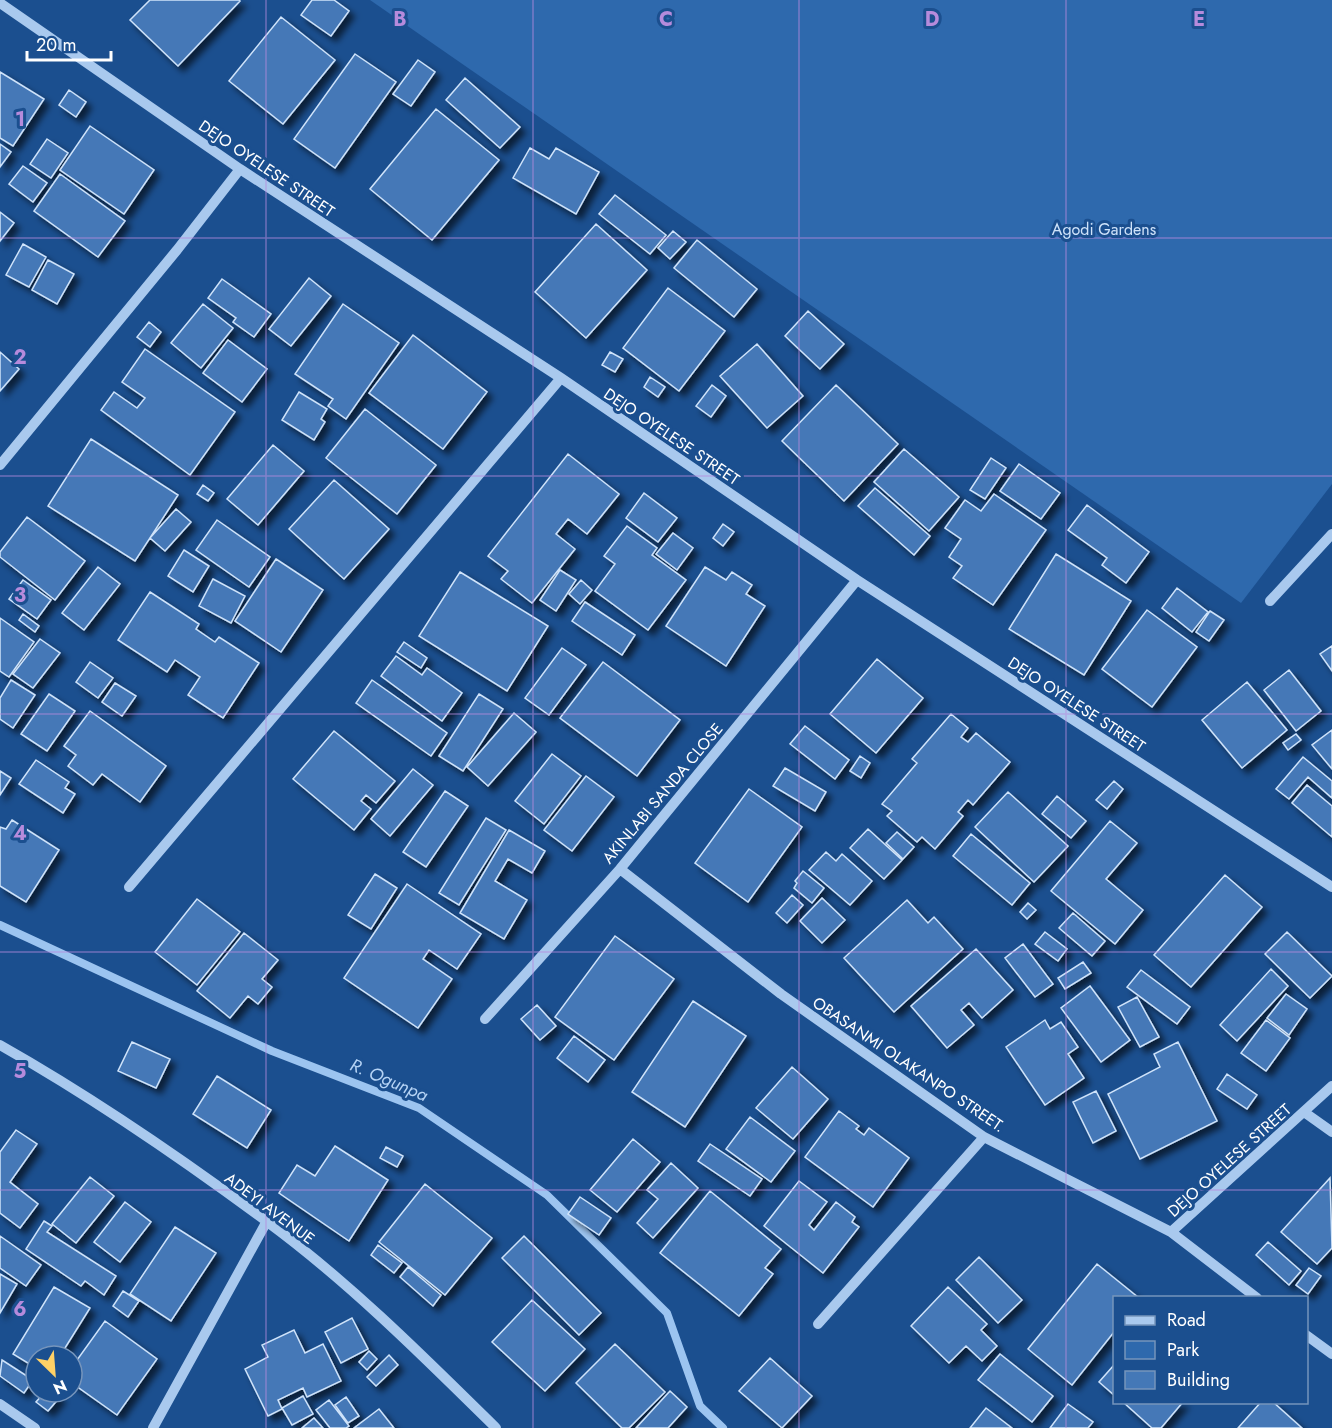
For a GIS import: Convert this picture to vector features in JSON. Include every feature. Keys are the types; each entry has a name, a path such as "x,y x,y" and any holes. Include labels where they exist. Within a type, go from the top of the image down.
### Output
{"street":[{"name":"DEJO OYELESE STREET","path":"0,3 240,169 561,378 857,580 1332,887"},
{"path":"0,465 177,250 240,169"},
{"path":"129,886 561,378"},
{"path":"1270,601 1332,534"},
{"name":"AKINLABI SANDA CLOSE","path":"485,1019 620,869 857,580"},
{"name":"OBASANMI OLAKANPO STREET.","path":"620,869 781,994 984,1137 1172,1232 1254,1296"},
{"name":"ADEYI AVENUE","path":"0,1044 64,1082 267,1221 345,1286 426,1359 496,1428"},
{"name":"DEJO OYELESE STREET","path":"1172,1232 1332,1086"},
{"path":"1304,1112 1332,1132"},
{"path":"818,1324 984,1137"},
{"path":"153,1428 267,1221"},
{"path":"1308,1336 1332,1354"},
{"path":"0,1404 35,1428"}],"green space":[{"name":"Agodi Gardens","path":"370,0 1332,0 1332,484 1241,603"}],"building":[{"path":"150,0 240,1 178,66 130,20"},
{"path":"312,0 334,0 349,11 331,36 301,15"},
{"path":"281,17 335,60 283,124 229,81"},
{"path":"355,54 396,82 335,168 294,139"},
{"path":"418,60 435,72 411,106 393,94"},
{"path":"0,72 44,99 13,146 0,138"},
{"path":"465,78 520,127 500,148 446,100"},
{"path":"69,90 86,102 76,117 59,105"},
{"path":"436,109 499,160 432,240 370,189"},
{"path":"90,126 154,170 124,214 60,170"},
{"path":"47,139 68,153 51,178 30,164"},
{"path":"0,144 11,152 0,167"},
{"path":"530,148 549,159 556,148 599,172 576,214 513,178"},
{"path":"23,166 47,183 33,202 9,184"},
{"path":"60,174 125,221 98,257 34,211"},
{"path":"615,195 666,235 650,254 599,214"},
{"path":"0,212 14,223 0,241"},
{"path":"596,224 647,270 586,338 535,292"},
{"path":"673,231 686,242 670,259 658,248"},
{"path":"697,240 757,289 734,317 674,268"},
{"path":"23,244 46,257 29,287 6,275"},
{"path":"48,260 74,274 57,304 32,290"},
{"path":"309,278 331,296 291,346 269,329"},
{"path":"222,279 271,314 254,337 233,322 236,318 208,298"},
{"path":"668,288 725,331 679,391 623,348"},
{"path":"203,304 233,328 201,368 171,343"},
{"path":"343,304 399,343 346,419 328,406 333,399 295,374"},
{"path":"808,311 844,344 820,369 785,336"},
{"path":"149,322 161,332 150,347 137,337"},
{"path":"413,335 487,392 443,449 369,393"},
{"path":"228,340 267,369 242,402 203,373"},
{"path":"757,344 803,396 767,428 720,376"},
{"path":"145,349 235,412 190,475 101,410 114,392 137,408 145,398 122,382"},
{"path":"0,352 19,369 0,391"},
{"path":"610,352 623,359 615,372 602,365"},
{"path":"650,377 665,387 658,397 644,387"},
{"path":"712,385 726,396 711,417 696,406"},
{"path":"836,385 898,444 844,501 782,441"},
{"path":"299,392 327,409 321,419 325,422 314,440 282,420"},
{"path":"365,409 436,465 397,514 326,458"},
{"path":"91,439 178,495 135,561 48,506"},
{"path":"273,445 304,471 258,525 227,499"},
{"path":"904,449 959,497 929,531 874,482"},
{"path":"568,454 619,494 587,534 568,519 556,534 575,549 532,603 501,579 508,571 488,556"},
{"path":"991,458 1006,468 985,499 970,490"},
{"path":"1019,464 1060,493 1041,519 1000,491"},
{"path":"334,480 389,529 344,579 289,529"},
{"path":"203,485 214,493 208,501 197,494"},
{"path":"875,488 930,536 914,555 858,506"},
{"path":"644,493 677,518 658,542 626,518"},
{"path":"994,494 1046,530 993,605 953,578 962,566 949,557 961,539 945,528 965,500 981,511"},
{"path":"1087,505 1149,552 1126,583 1102,565 1107,558 1068,530"},
{"path":"176,509 191,522 165,551 150,538"},
{"path":"27,517 85,561 55,600 0,557 0,552"},
{"path":"217,520 270,557 249,587 196,550"},
{"path":"723,524 734,532 723,546 713,538"},
{"path":"627,526 657,548 652,555 686,580 648,630 595,591 615,564 604,556"},
{"path":"673,533 693,548 677,570 656,554"},
{"path":"184,550 209,566 193,592 168,576"},
{"path":"1056,554 1131,601 1084,675 1009,629"},
{"path":"276,559 323,590 281,652 235,621"},
{"path":"98,567 120,584 84,630 62,613"},
{"path":"705,567 726,580 732,572 752,585 746,594 765,606 726,666 666,626"},
{"path":"560,570 576,580 556,611 540,600"},
{"path":"460,572 548,626 507,691 419,636"},
{"path":"213,579 245,596 231,623 199,606"},
{"path":"23,580 51,600 37,619 9,599"},
{"path":"581,580 592,590 580,604 569,594"},
{"path":"1177,588 1208,612 1192,632 1162,608"},
{"path":"150,592 199,624 196,629 215,642 219,637 259,663 223,718 188,695 200,677 175,660 167,672 118,640"},
{"path":"585,602 635,635 622,655 572,621"},
{"path":"1147,610 1197,647 1152,707 1102,669"},
{"path":"1210,611 1224,620 1209,641 1196,632"},
{"path":"23,614 39,626 35,632 19,620"},
{"path":"0,618 34,642 9,677 0,671"},
{"path":"40,639 60,653 33,688 13,674"},
{"path":"404,642 427,658 421,668 397,652"},
{"path":"1332,646 1332,671 1320,654"},
{"path":"562,648 586,665 549,715 525,698"},
{"path":"396,656 422,675 427,668 462,693 442,721 381,676"},
{"path":"877,659 923,698 876,753 830,714"},
{"path":"90,662 113,678 98,698 76,682"},
{"path":"603,662 680,720 637,776 560,718"},
{"path":"1289,670 1321,711 1296,731 1264,690"},
{"path":"11,680 35,695 13,728 0,719 0,698"},
{"path":"372,680 447,733 431,756 356,703"},
{"path":"1247,682 1287,730 1242,768 1202,720"},
{"path":"115,683 136,696 122,716 102,702"},
{"path":"49,694 75,711 47,751 21,734"},
{"path":"479,694 503,709 463,771 439,756"},
{"path":"90,711 166,766 140,802 102,774 93,785 68,766 76,755 64,746"},
{"path":"514,713 536,732 488,786 467,767"},
{"path":"951,714 968,728 961,737 968,742 976,733 1010,762 973,805 968,800 958,812 963,816 935,849 922,837 917,842 887,816 892,811 882,804 917,763 912,759"},
{"path":"805,726 849,760 835,779 790,744"},
{"path":"1332,730 1332,769 1312,745"},
{"path":"334,731 395,781 376,803 366,795 361,801 371,809 354,830 293,779"},
{"path":"1296,734 1301,740 1288,750 1283,743"},
{"path":"552,754 581,776 544,824 515,801"},
{"path":"860,756 870,763 861,778 850,771"},
{"path":"1303,757 1332,781 1332,798 1308,777 1289,799 1276,789"},
{"path":"36,760 69,782 65,788 75,794 63,813 19,784"},
{"path":"785,768 826,792 815,811 773,786"},
{"path":"413,769 433,785 390,836 371,819"},
{"path":"0,771 11,778 0,795"},
{"path":"586,776 614,797 572,851 544,830"},
{"path":"1114,781 1123,789 1107,809 1096,800"},
{"path":"1307,785 1332,806 1332,837 1292,803"},
{"path":"749,789 802,827 748,902 695,863"},
{"path":"445,791 468,806 426,867 403,852"},
{"path":"1008,792 1068,846 1034,882 975,827"},
{"path":"1057,796 1086,821 1071,838 1042,814"},
{"path":"486,818 506,830 459,905 439,893"},
{"path":"12,820 59,850 26,902 0,886 0,827 6,829"},
{"path":"1110,821 1137,843 1106,879 1143,910 1115,944 1051,891"},
{"path":"868,829 902,860 884,879 850,848"},
{"path":"509,830 545,851 532,873 508,859 495,881 527,900 504,939 460,913"},
{"path":"897,832 914,847 903,859 886,843"},
{"path":"971,834 1030,883 1012,905 953,856"},
{"path":"826,852 836,861 842,854 872,881 850,905 809,870"},
{"path":"803,871 824,888 812,903 794,888 797,883 795,881"},
{"path":"375,874 397,888 371,929 348,915"},
{"path":"1225,875 1262,907 1191,987 1154,955"},
{"path":"407,884 481,934 457,969 429,950 423,959 452,979 418,1028 344,978"},
{"path":"792,895 803,905 787,923 776,913"},
{"path":"822,898 845,920 822,943 800,921"},
{"path":"197,899 240,932 197,985 155,952"},
{"path":"907,900 928,923 934,917 963,949 894,1012 844,958"},
{"path":"1028,903 1036,910 1027,919 1020,912"},
{"path":"1073,913 1105,941 1092,956 1059,928"},
{"path":"1045,932 1067,949 1058,961 1035,944"},
{"path":"1287,932 1332,976 1310,998 1265,954"},
{"path":"244,933 278,960 262,979 272,987 258,1004 248,996 230,1018 197,991"},
{"path":"615,936 674,979 614,1060 555,1017"},
{"path":"1023,944 1053,984 1035,997 1005,958"},
{"path":"976,949 1013,990 982,1018 969,1003 961,1010 974,1025 947,1048 911,1006"},
{"path":"1083,962 1091,973 1065,989 1058,978"},
{"path":"1271,969 1288,986 1237,1041 1220,1025"},
{"path":"1141,970 1190,1007 1177,1024 1127,987"},
{"path":"1090,986 1130,1040 1101,1062 1061,1008"},
{"path":"1286,994 1307,1009 1289,1035 1267,1018"},
{"path":"1137,997 1159,1037 1140,1047 1118,1007"},
{"path":"693,1001 746,1036 685,1127 632,1092"},
{"path":"537,1005 556,1026 540,1040 521,1019"},
{"path":"1045,1020 1050,1029 1061,1022 1078,1047 1068,1054 1084,1078 1045,1105 1006,1047"},
{"path":"1266,1020 1290,1038 1266,1071 1241,1053"},
{"path":"574,1036 605,1060 588,1082 557,1058"},
{"path":"132,1042 170,1059 156,1088 118,1071"},
{"path":"1178,1042 1217,1121 1140,1159 1108,1094 1160,1067 1154,1054"},
{"path":"792,1067 828,1099 793,1139 756,1108"},
{"path":"1227,1074 1257,1095 1247,1109 1217,1089"},
{"path":"217,1076 271,1110 247,1148 193,1114"},
{"path":"1096,1091 1116,1131 1093,1143 1073,1102"},
{"path":"839,1111 859,1126 856,1129 864,1135 869,1128 909,1158 873,1207 805,1157"},
{"path":"750,1117 795,1151 771,1182 726,1149"},
{"path":"16,1130 37,1144 10,1182 38,1204 20,1228 0,1213 0,1152"},
{"path":"633,1139 660,1162 617,1212 590,1190"},
{"path":"710,1144 762,1179 750,1196 698,1161"},
{"path":"335,1146 388,1180 349,1241 279,1193 297,1165 315,1176"},
{"path":"386,1147 403,1156 397,1167 380,1158"},
{"path":"671,1163 698,1188 653,1238 637,1223 658,1199 647,1190"},
{"path":"90,1177 114,1196 76,1243 52,1224"},
{"path":"1330,1178 1332,1248 1317,1264 1281,1232"},
{"path":"799,1181 827,1202 809,1225 814,1230 836,1202 855,1217 852,1222 859,1227 823,1273 764,1226"},
{"path":"425,1184 492,1238 445,1295 379,1242"},
{"path":"710,1191 781,1249 765,1268 773,1274 739,1316 660,1253"},
{"path":"580,1197 611,1218 599,1235 568,1214"},
{"path":"125,1202 151,1222 120,1262 94,1242"},
{"path":"44,1221 52,1226 47,1232 116,1276 104,1295 85,1281 81,1286 26,1249"},
{"path":"175,1227 216,1253 171,1321 130,1294"},
{"path":"0,1236 41,1265 26,1286 0,1268"},
{"path":"524,1236 601,1313 579,1335 502,1258"},
{"path":"1268,1242 1301,1271 1289,1285 1256,1255"},
{"path":"378,1245 402,1263 394,1273 371,1255"},
{"path":"979,1257 1022,1300 998,1323 956,1280"},
{"path":"1097,1264 1137,1296 1113,1296 1113,1333 1072,1385 1028,1349"},
{"path":"408,1267 441,1295 433,1306 400,1277"},
{"path":"1309,1268 1321,1276 1308,1294 1296,1285"},
{"path":"0,1274 17,1284 0,1313"},
{"path":"54,1287 90,1308 68,1344 24,1344 24,1361 13,1354"},
{"path":"948,1287 987,1324 981,1330 997,1346 982,1361 966,1346 949,1363 911,1326"},
{"path":"123,1291 139,1301 128,1317 113,1306"},
{"path":"532,1300 585,1349 545,1391 492,1342"},
{"path":"352,1318 368,1349 341,1363 325,1332"},
{"path":"105,1321 157,1359 117,1415 84,1392 84,1350"},
{"path":"294,1330 305,1353 323,1344 341,1381 307,1397 303,1388 278,1400 282,1409 268,1416 245,1369 268,1357 262,1345"},
{"path":"615,1344 665,1392 629,1428 622,1428 576,1383"},
{"path":"369,1351 377,1359 367,1370 359,1362"},
{"path":"1000,1354 1053,1396 1032,1422 978,1380"},
{"path":"389,1355 398,1365 376,1386 367,1377"},
{"path":"770,1358 812,1396 782,1428 739,1391"},
{"path":"2,1360 24,1374 24,1393 0,1376"},
{"path":"1113,1366 1113,1394 1099,1382"},
{"path":"670,1391 687,1407 668,1428 636,1428"},
{"path":"303,1396 313,1414 292,1425 282,1408"},
{"path":"346,1397 359,1416 348,1423 335,1405"},
{"path":"329,1400 349,1426 330,1428 316,1410"},
{"path":"39,1404 54,1404 48,1411"},
{"path":"1068,1404 1093,1422 1088,1428 1050,1428"},
{"path":"1125,1404 1181,1404 1161,1428 1152,1428"},
{"path":"1259,1404 1275,1404 1302,1428 1238,1428"},
{"path":"986,1408 1012,1428 970,1428"},
{"path":"379,1409 394,1428 354,1428"},
{"path":"314,1418 323,1428 302,1428"}],"waterway":[{"name":"R. Ogunpa","path":"0,925 272,1051 419,1108 547,1195 667,1313 700,1406 723,1428"}]}
